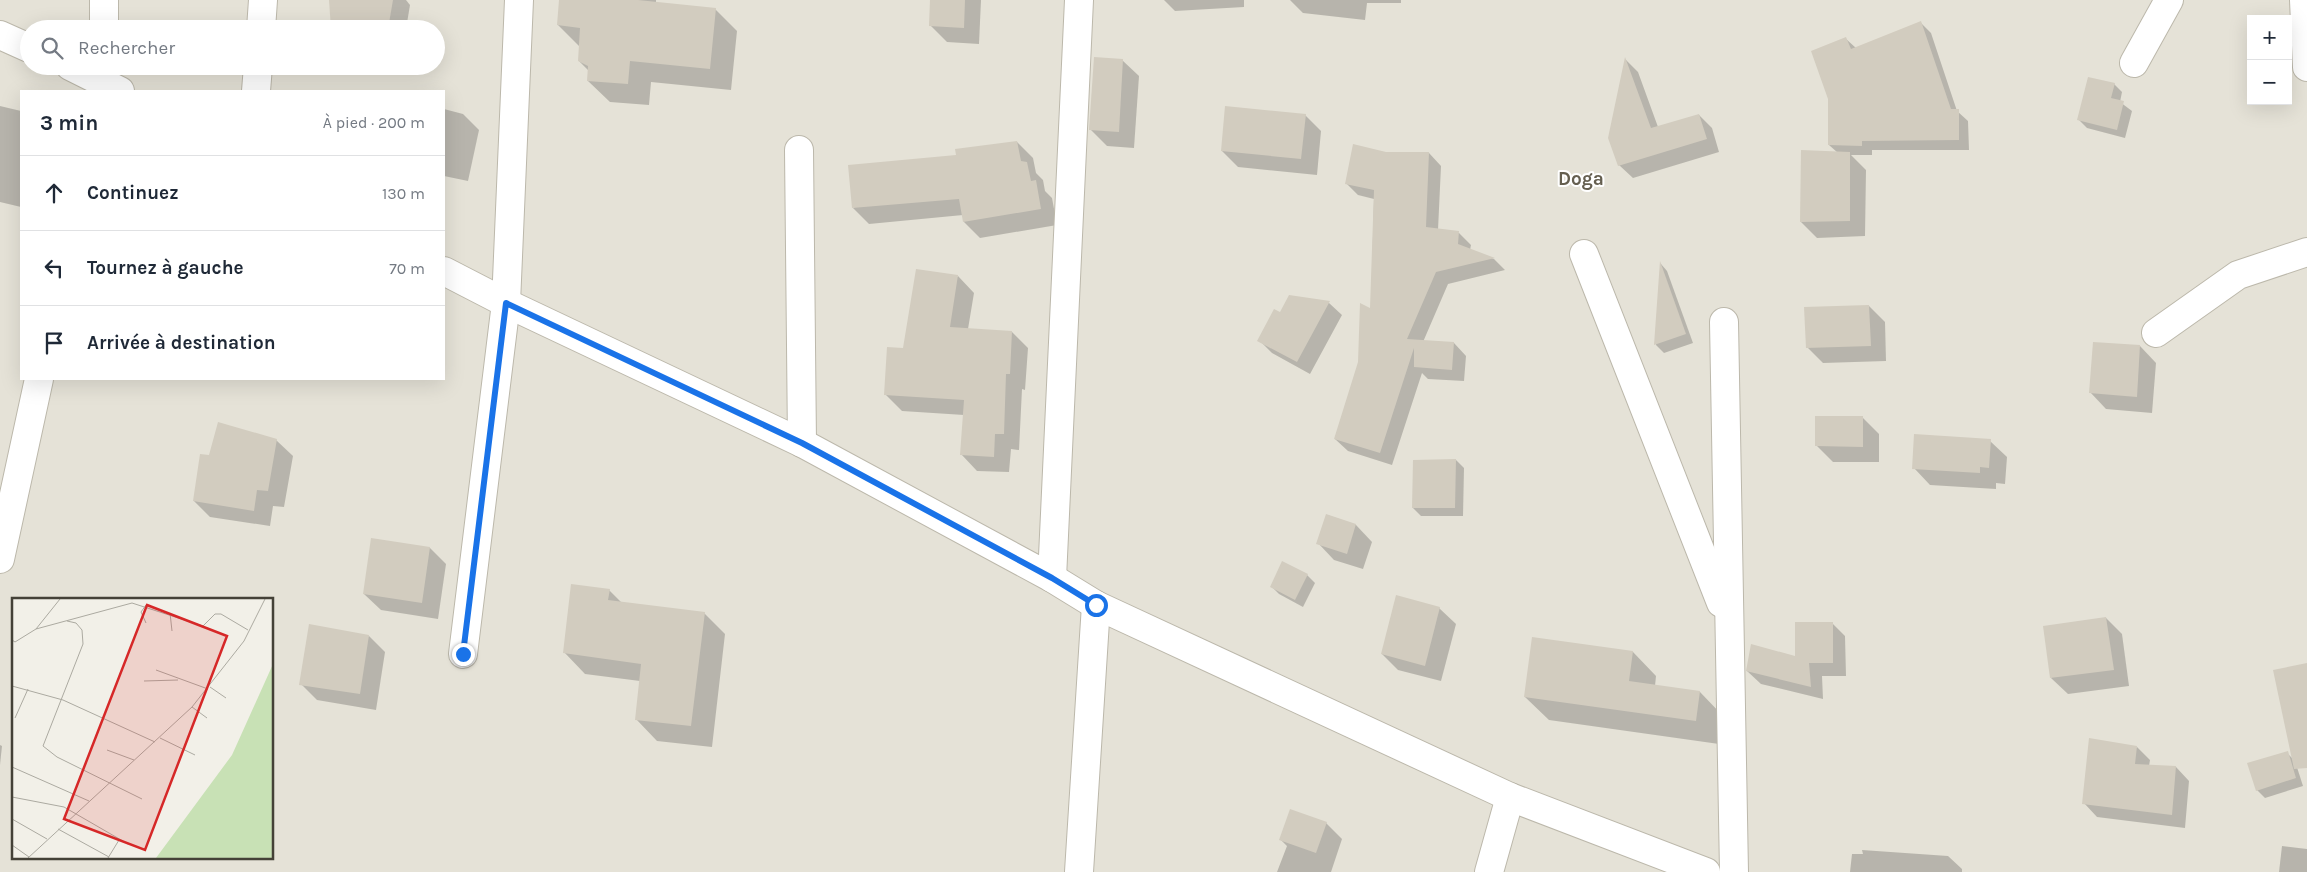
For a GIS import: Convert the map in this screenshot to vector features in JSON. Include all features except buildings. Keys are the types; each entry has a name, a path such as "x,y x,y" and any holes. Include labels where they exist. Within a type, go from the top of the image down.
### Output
{"street":[{"path":"104,0 104,20"},
{"path":"262,20 263,0"},
{"path":"463,654 506,303 519,0"},
{"path":"1052,578 1079,0"},
{"path":"2134,63 2169,0"},
{"path":"2304,0 2307,67"},
{"path":"0,36 20,44"},
{"path":"90,75 106,82"},
{"path":"256,90 257,75"},
{"path":"798,150 802,443"},
{"path":"2156,333 2238,275 2307,252"},
{"path":"1584,254 1728,621"},
{"path":"445,272 506,303 802,443 1052,578 1096,605 1510,797 1706,872"},
{"path":"1724,322 1734,872"},
{"path":"0,559 39,380"},
{"path":"1079,872 1096,605"},
{"path":"1489,872 1510,797"}],"shaded area":[{"path":"0,0 2307,0 2307,872 0,872"}],"district":[{"name":"Doga","path":"1581,179"}],"route":[{"path":"463,654 506,303 802,443 1052,578 1096,605"}]}
